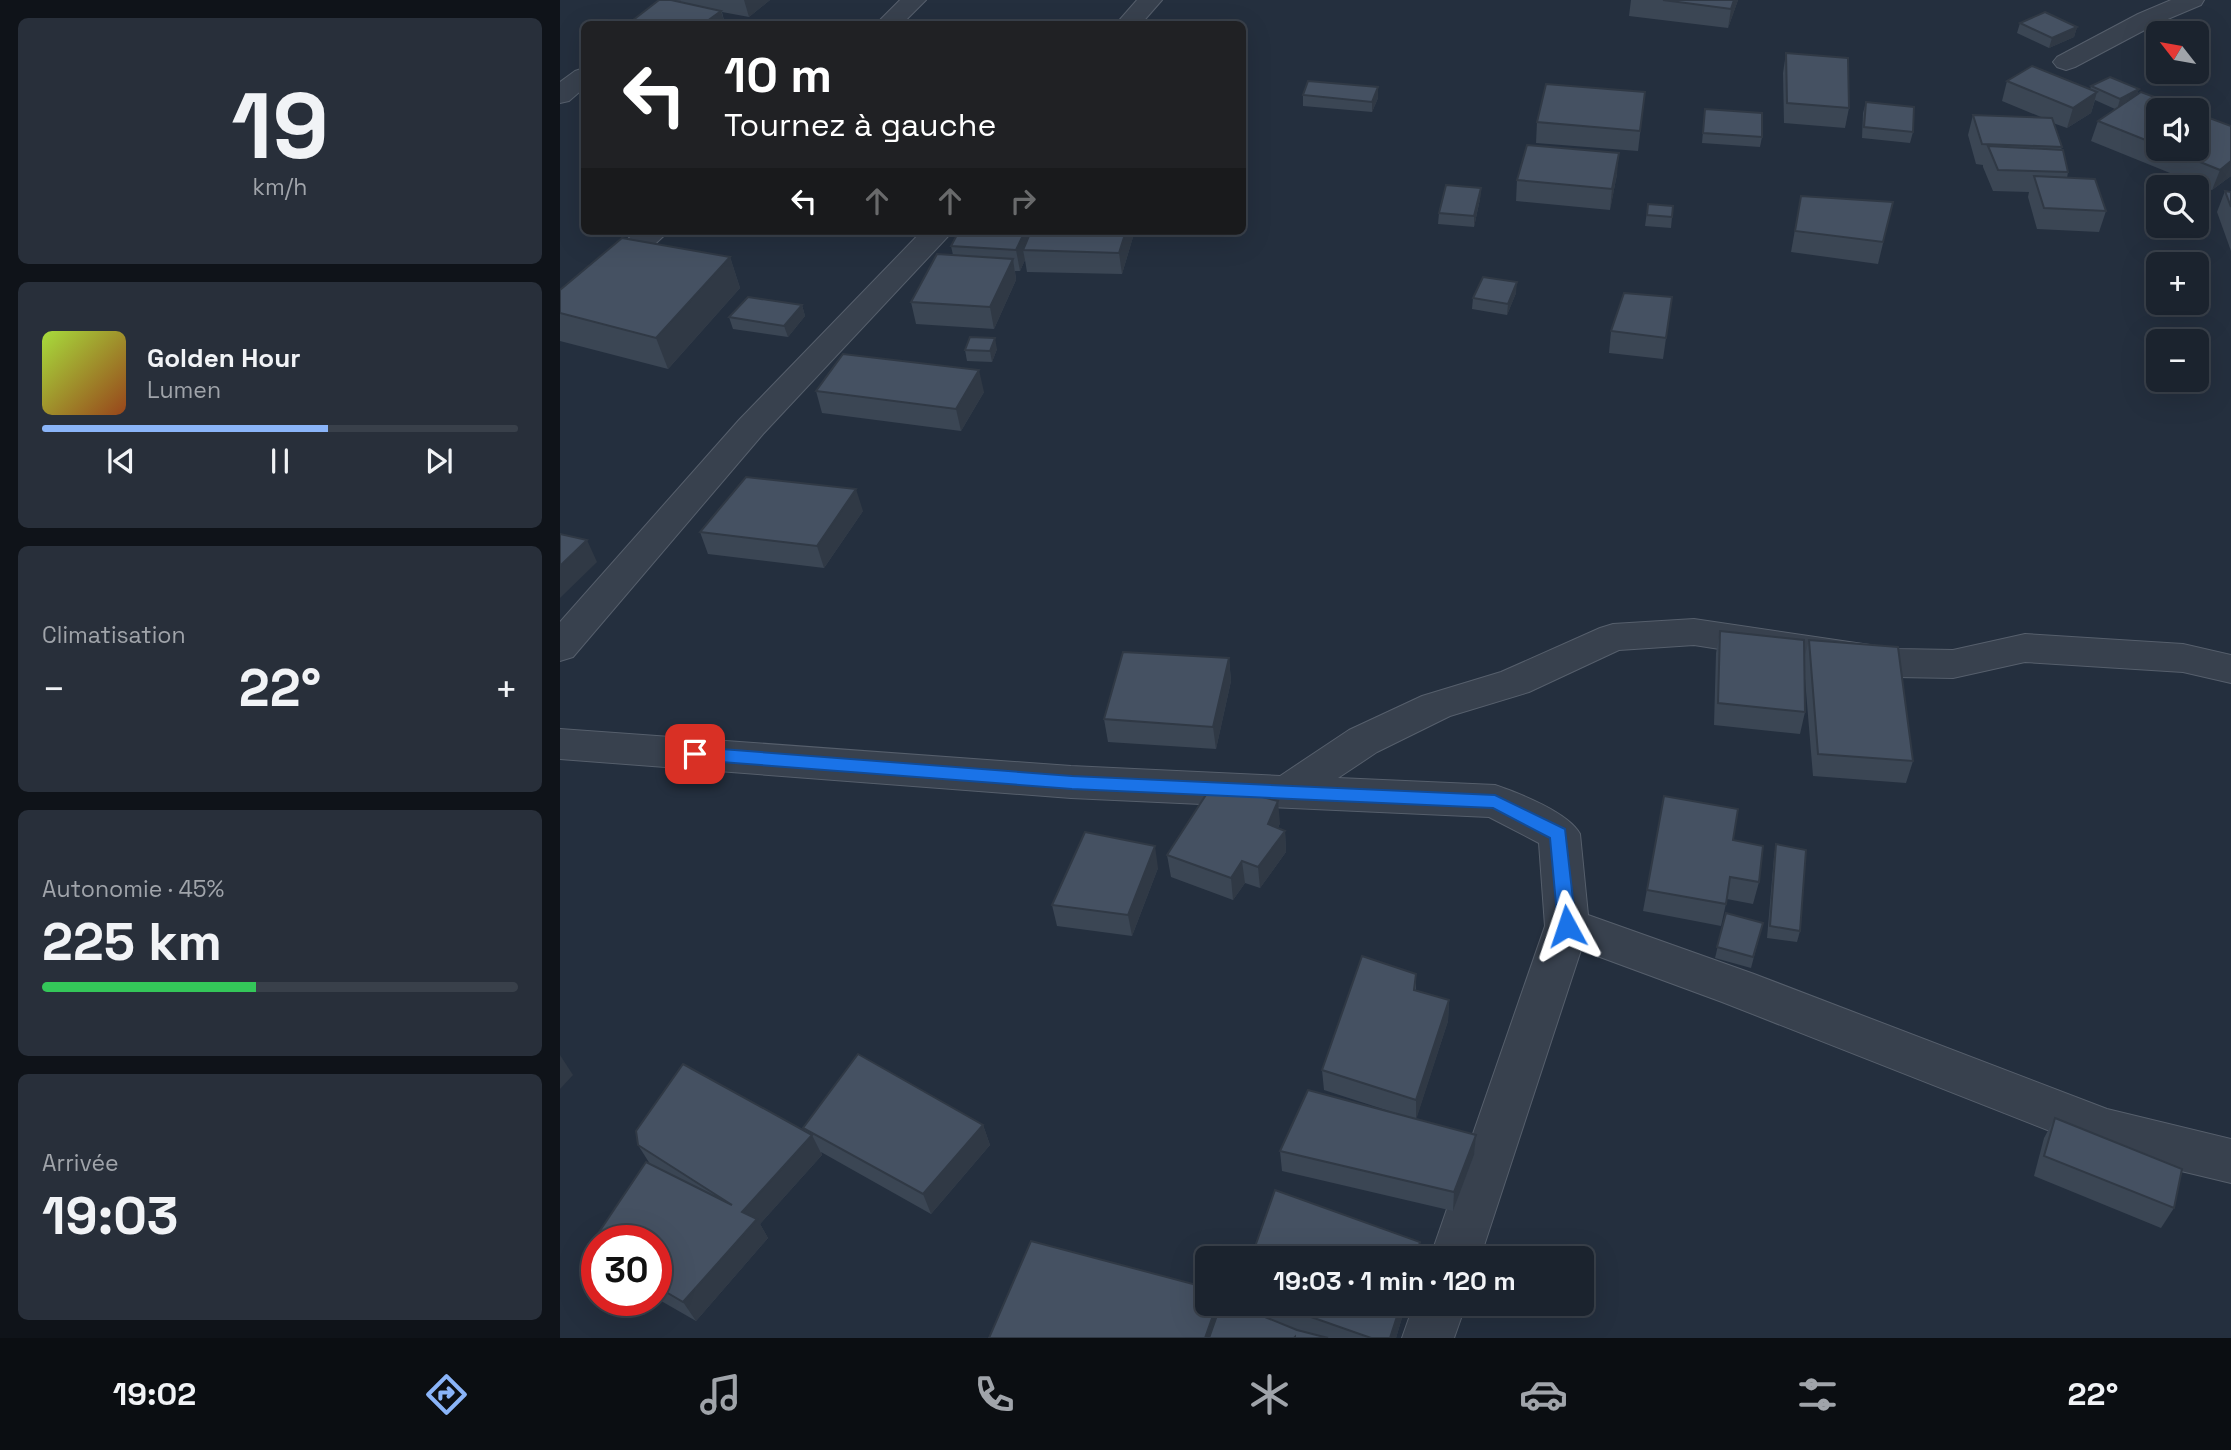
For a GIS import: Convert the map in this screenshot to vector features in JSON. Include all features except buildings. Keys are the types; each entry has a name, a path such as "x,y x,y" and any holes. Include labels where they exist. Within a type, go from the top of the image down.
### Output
{"street":[{"path":"654,21 681,0"},
{"path":"891,21 914,0"},
{"path":"1131,21 1150,0"},
{"path":"2066,62 2147,19 2192,0"},
{"path":"560,95 581,78"},
{"path":"560,315 650,235"},
{"path":"560,646 751,427 934,235"},
{"path":"1286,792 1363,741 1436,706 1515,682 1613,637 1694,632 1897,663 1953,664 2025,648 2183,658 2231,669"},
{"path":"560,744 1072,782 1495,801 1559,834 1567,926 1459,1246"},
{"path":"1567,926 1738,988 2106,1131 2231,1161"},
{"path":"1428,1338 1436,1316"}],"route":[{"path":"695,754 1072,782 1495,801 1559,834 1567,926"}]}
